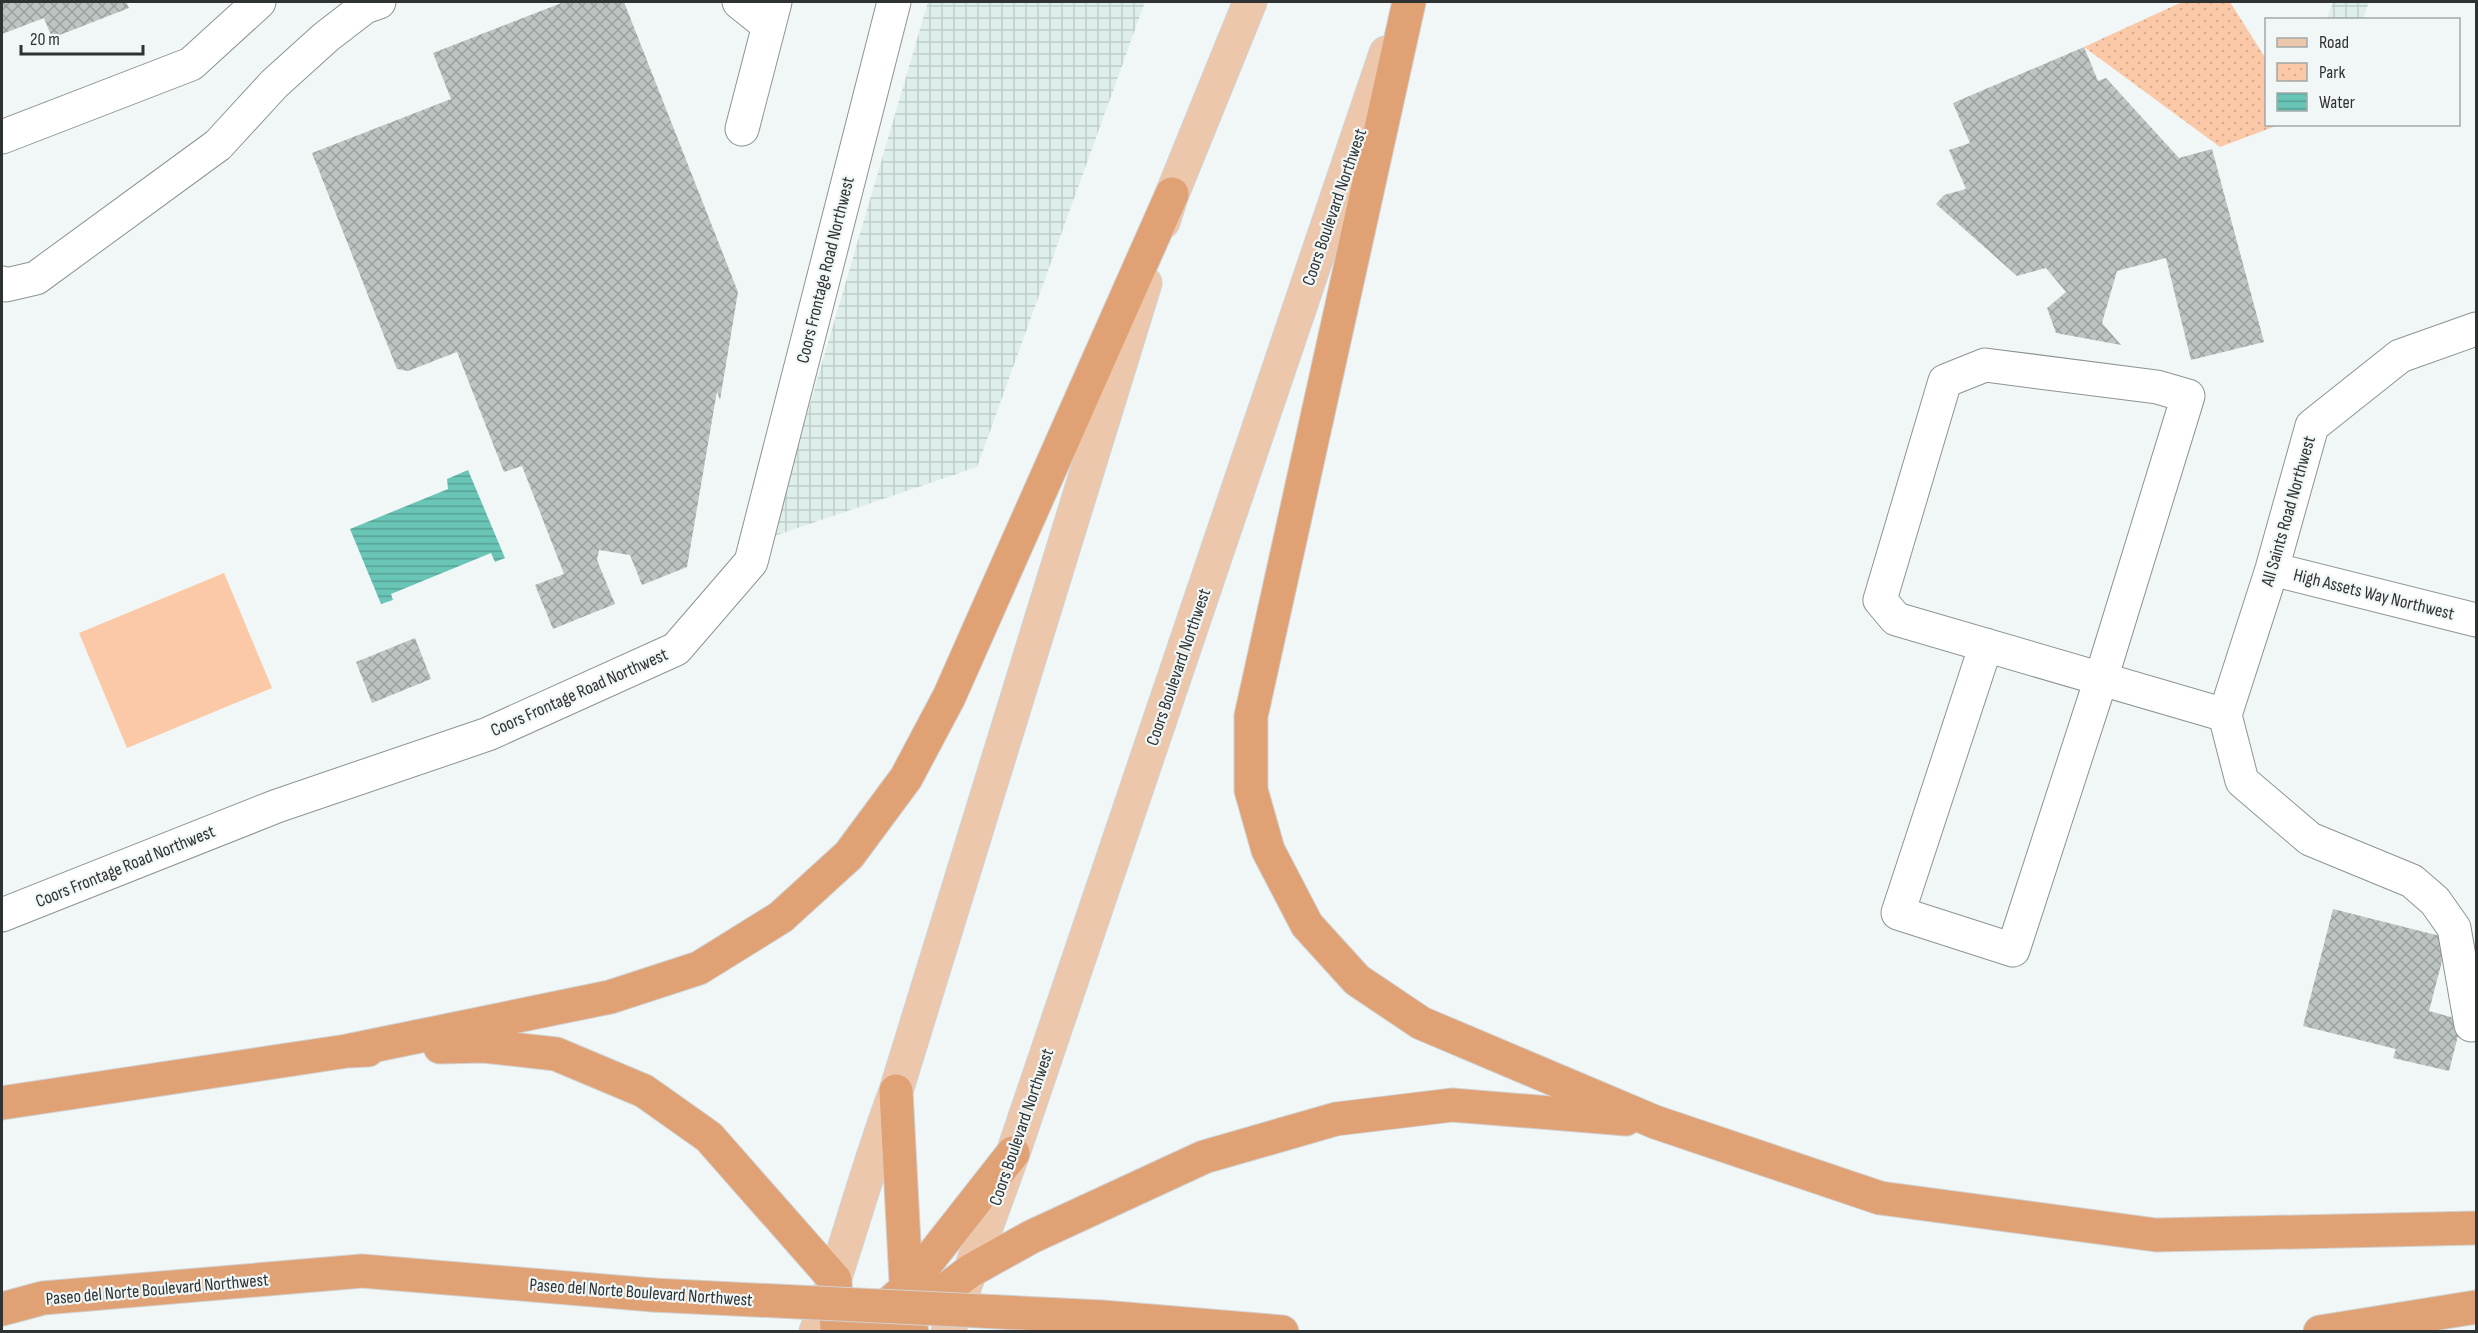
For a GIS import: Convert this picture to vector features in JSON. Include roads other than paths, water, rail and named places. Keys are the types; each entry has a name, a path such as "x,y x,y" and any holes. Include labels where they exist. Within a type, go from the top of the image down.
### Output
{"highway":[{"path":"1409,2 1251,716 1251,790 1268,850 1307,925 1357,980 1421,1023 1655,1122 1880,1198 2144,1234 2476,1228"},
{"path":"2,1103 347,1051 610,997 699,968 781,917 849,855 906,778 949,697 1172,194"},
{"path":"347,1051 484,1046 556,1054 644,1091 709,1137 835,1280 837,1332"},
{"path":"896,1090 907,1287 906,1328"},
{"path":"906,1328 970,1271 1031,1237 1204,1157 1336,1119 1452,1105 1655,1122"},
{"path":"857,1332 907,1287 1013,1153"},
{"name":"Paseo del Norte Boulevard Northwest","path":"2,1309 43,1298 362,1271 653,1295 1102,1317 1282,1332"},
{"path":"2320,1332 2476,1307"}],"main road":[{"path":"816,1332 835,1280 877,1139 896,1090 1172,194 1250,2"},
{"name":"Coors Boulevard Northwest","path":"948,1332 1013,1153 1403,2"}],"street":[{"path":"2,137 191,64 259,2"},
{"path":"2,283 6,285 36,278 218,145 274,84 334,31 365,7 379,2"},
{"path":"739,2 772,14 742,129"},
{"name":"Coors Frontage Road Northwest","path":"2,915 277,806 488,734 676,649 750,562 894,2"},
{"name":"All Saints Road Northwest","path":"2224,715 2272,569 2312,426 2400,356 2476,328"},
{"path":"1986,645 1898,913 2013,950 2101,679 2188,396 2157,387 1985,364 1945,381 1880,600 1896,619 1986,645 2101,679 2224,715 2242,781 2310,839 2412,881 2435,901 2454,928 2471,1025"},
{"name":"High Assets Way Northwest","path":"2272,569 2476,620"}],"water":[{"path":"468,470 505,558 495,562 491,553 391,594 393,600 381,604 350,529 448,489 447,479"}]}
